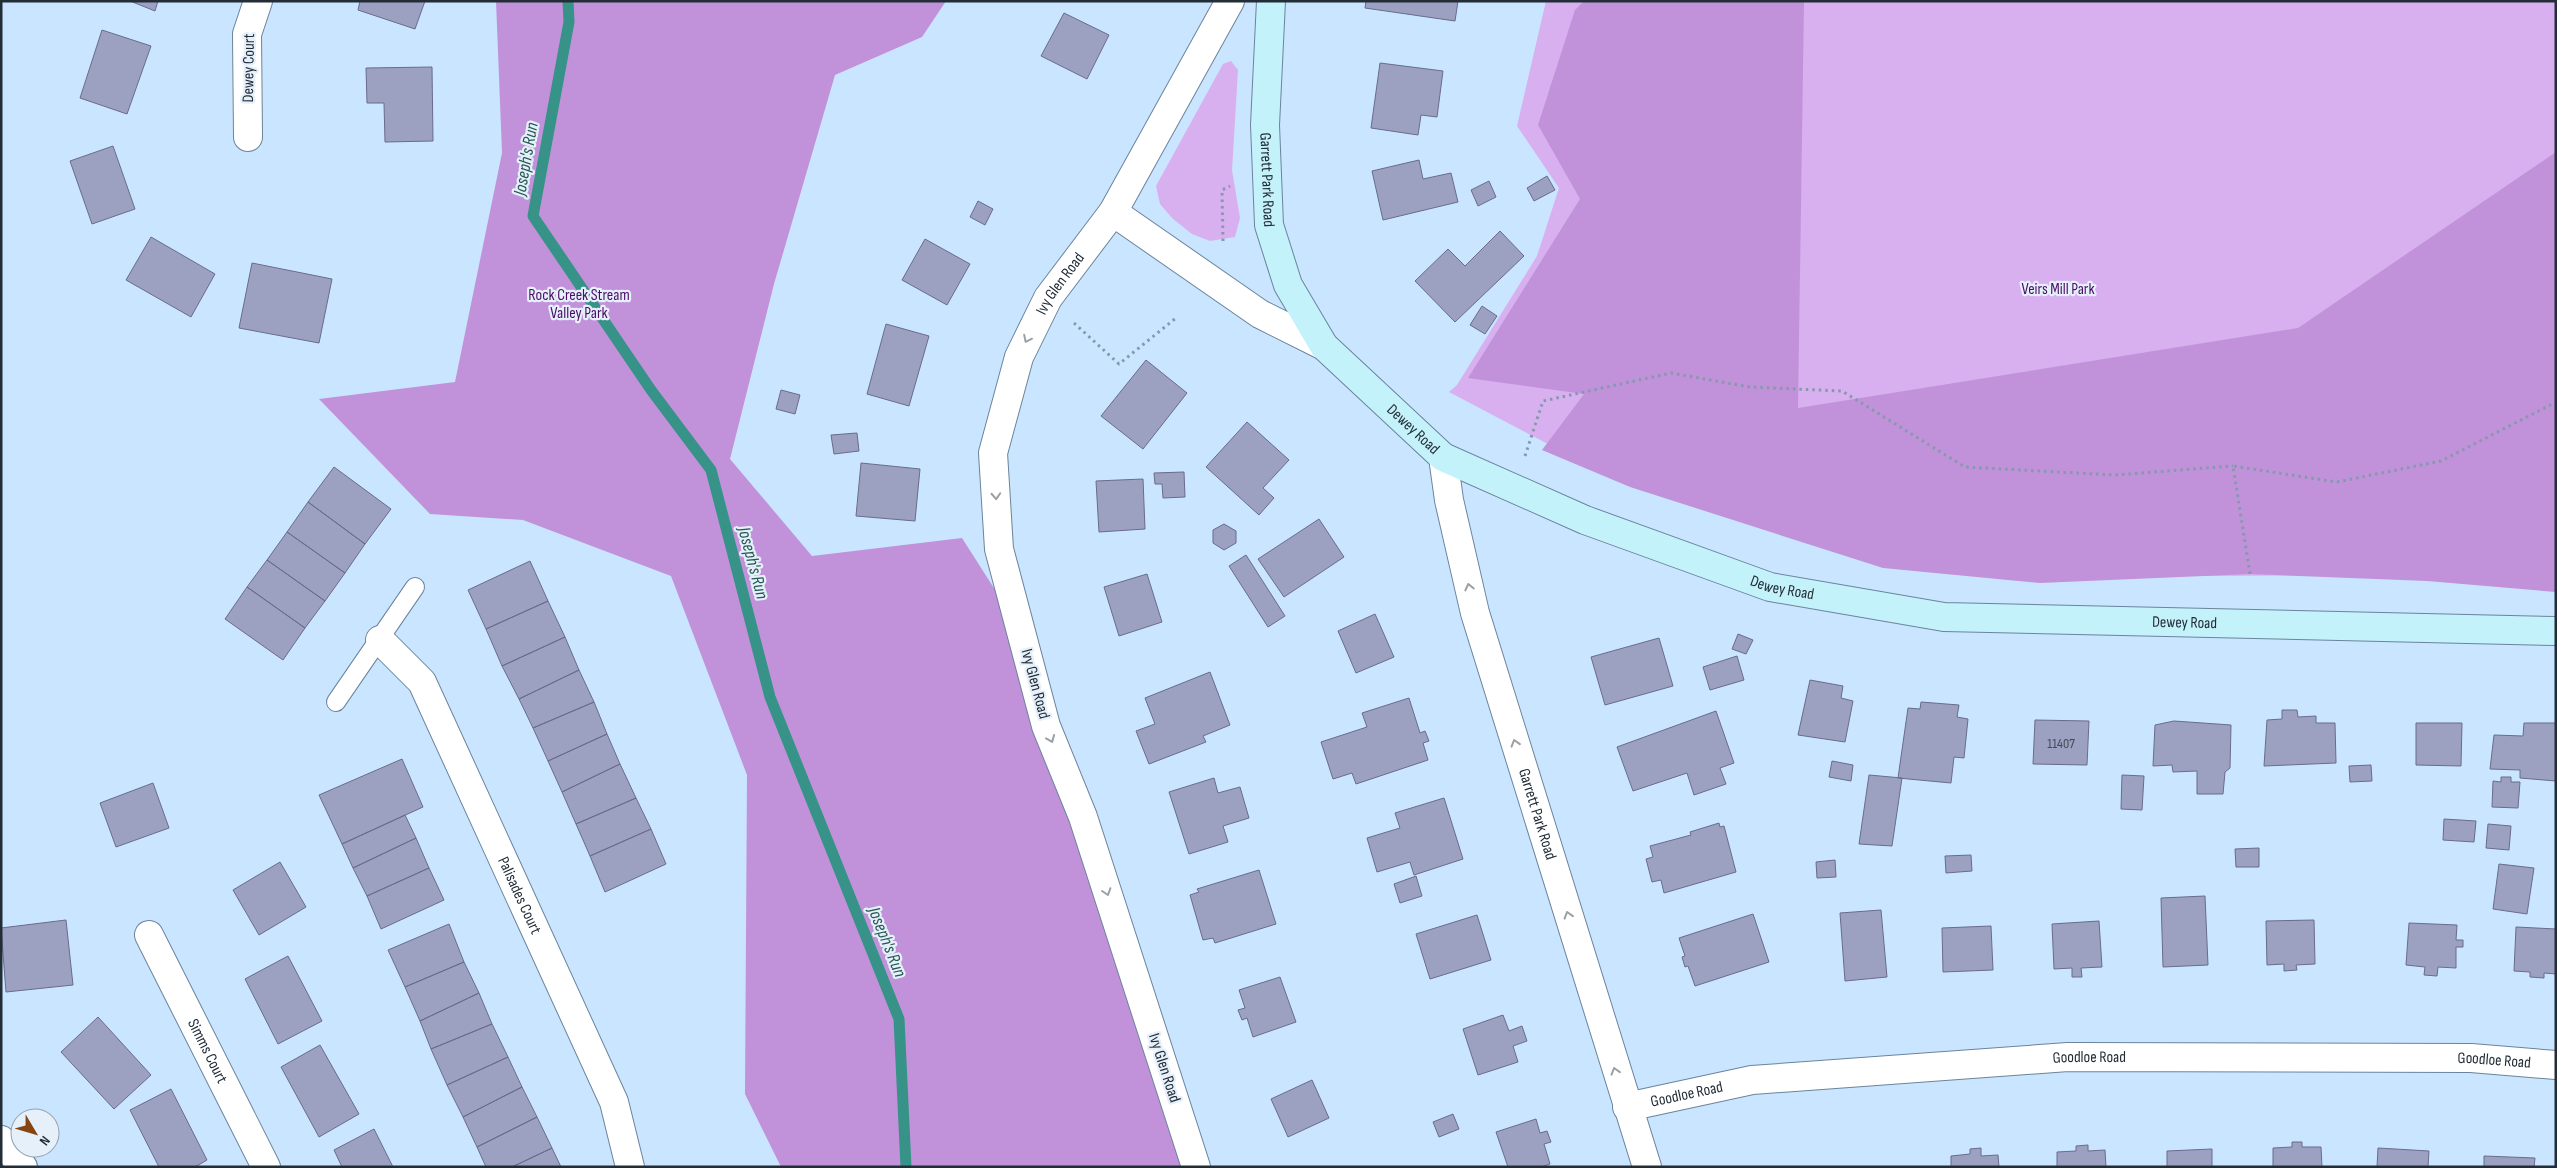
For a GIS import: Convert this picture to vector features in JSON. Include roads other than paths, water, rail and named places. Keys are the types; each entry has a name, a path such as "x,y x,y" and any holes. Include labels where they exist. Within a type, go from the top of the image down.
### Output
{"street":[{"name":"Dewey Court","path":"248,137 248,34 258,1"},
{"path":"1113,212 1230,1"},
{"name":"Garrett Park Road","path":"1271,1 1265,125 1269,225 1288,285 1324,346"},
{"name":"Ivy Glen Road","path":"1113,212 1048,298 1019,357 993,453 999,549 1046,726 1083,817 1196,1167"},
{"name":"Dewey Road","path":"1113,212 1260,314 1324,346 1443,457 1585,520 1770,587 1944,617 2556,631"},
{"name":"Garrett Park Road","path":"1443,457 1449,500 1475,613 1626,1107 1647,1167"},
{"name":"Palisades Court","path":"380,640 422,682 614,1102 630,1167"},
{"name":"Simms Court","path":"149,935 266,1167"},
{"name":"Goodloe Road","path":"1626,1107 1752,1080 2068,1056 2471,1058 2556,1065"},
{"path":"1,1140 23,1167"}],"lane":[{"path":"336,702 415,587"}],"waterway":[{"name":"Joseph's Run","path":"568,1 569,22 533,216 651,390 711,470 770,697 899,1019 906,1167"}],"park label":[{"name":"Veirs Mill Park","path":"2058,289"},
{"name":"Rock Creek Stream Valley Park","path":"579,304"}]}
